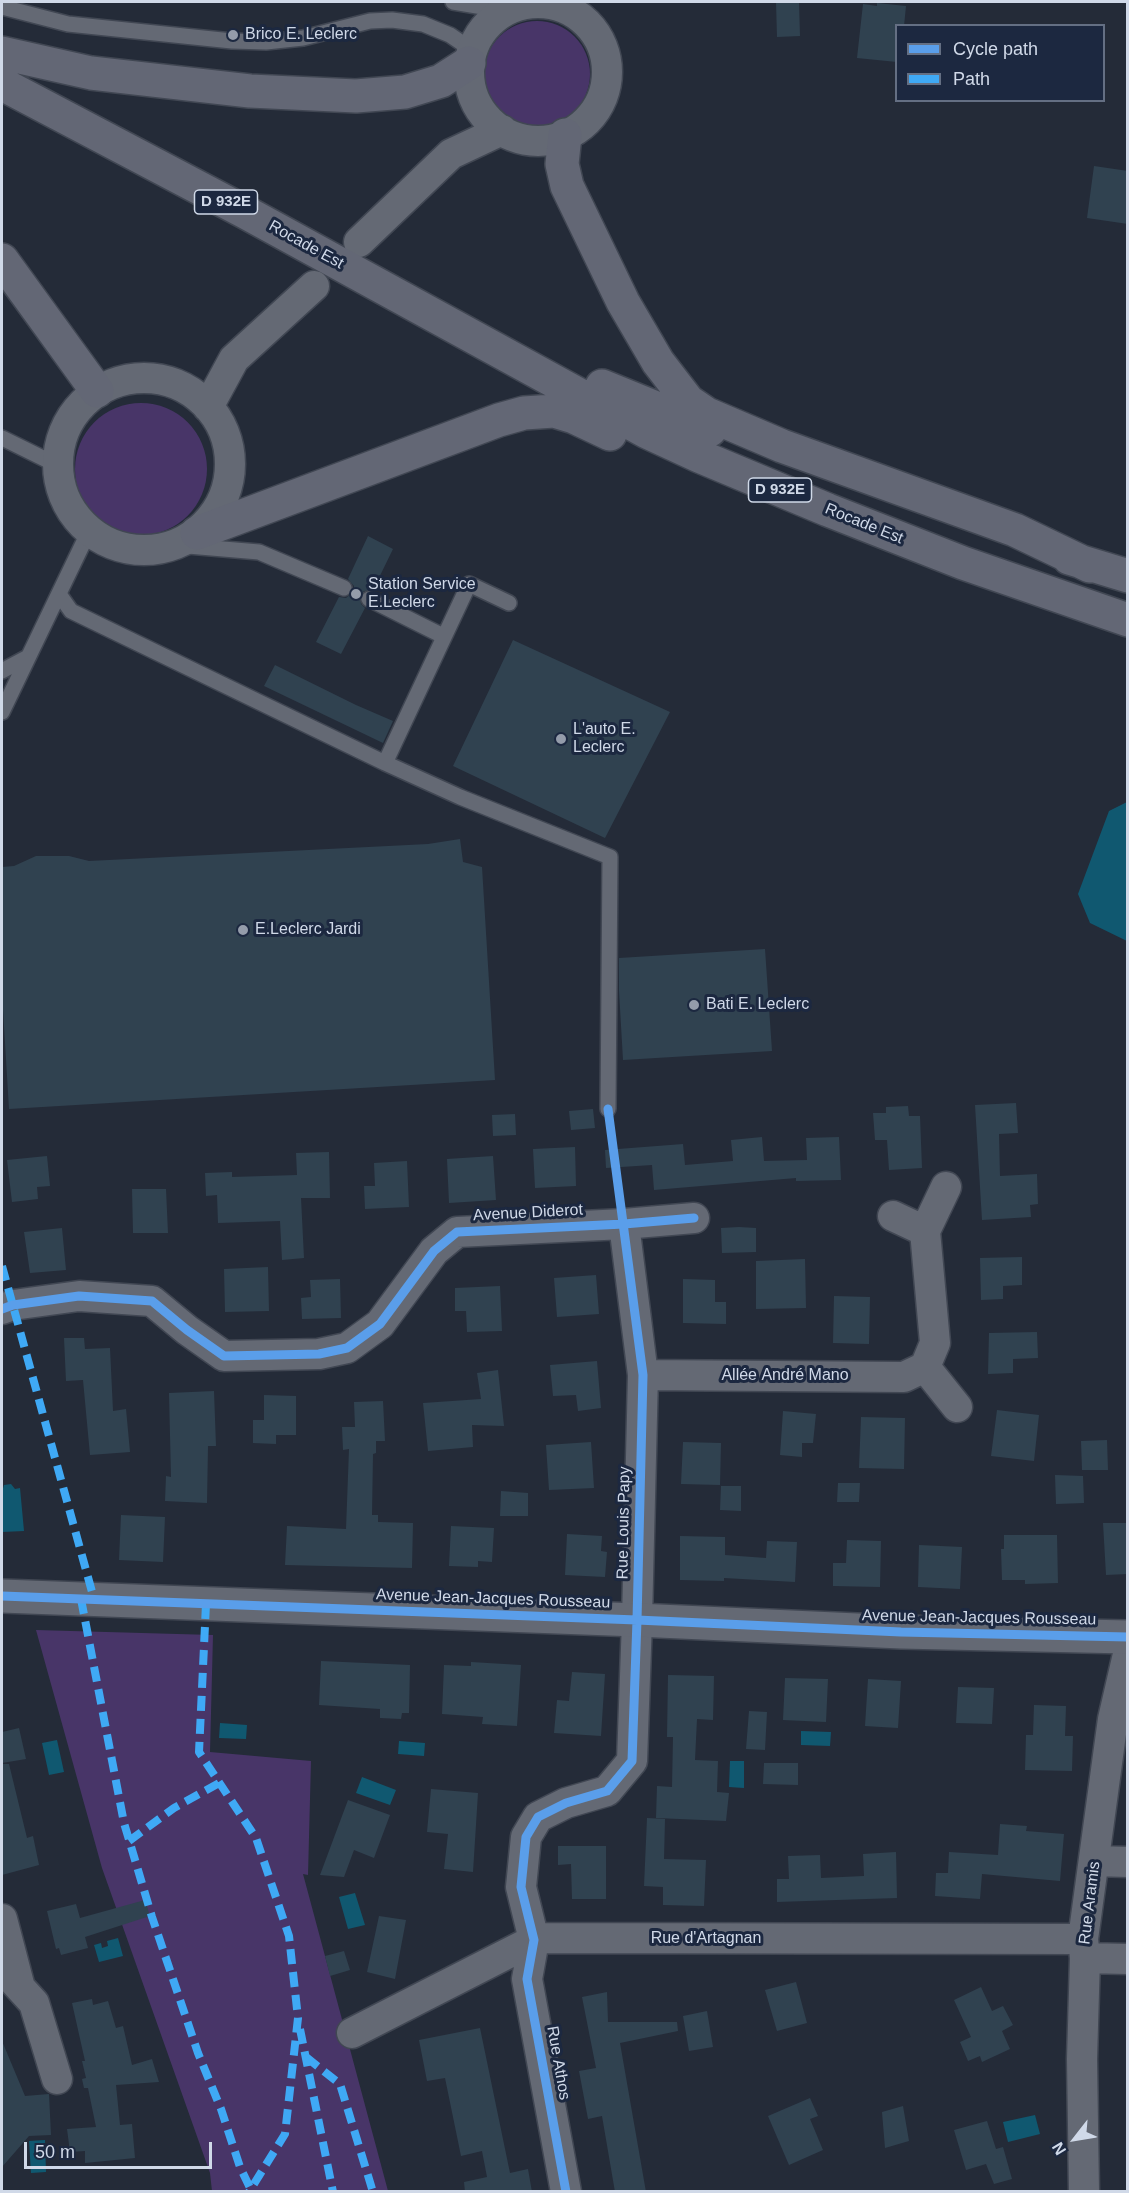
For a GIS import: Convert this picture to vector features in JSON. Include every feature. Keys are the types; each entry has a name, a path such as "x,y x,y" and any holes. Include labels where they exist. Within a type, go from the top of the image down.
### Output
{"main road":[{"path":"2,53 91,73 250,91 356,96 405,92 441,81 471,57"},
{"name":"Rocade Est","path":"2,84 245,212 637,426 699,456 963,563 1128,620"},
{"path":"566,135 562,164 567,186 623,302 658,362 688,401 707,414 782,446 1016,530 1090,566"},
{"path":"2,260 97,391"},
{"name":"Rocade Est","path":"449,324 770,454 1090,566 1128,576"},
{"path":"186,539 499,420 524,413 554,411 574,417 752,496 850,534 963,563"}],"street":[{"path":"530,3 563,5 593,30 602,46 606,63 606,81 602,98 593,113 580,126 566,135 549,140 533,141 517,137 492,123 477,104 469,77 471,57 482,32 495,17 513,7 530,3"},
{"path":"451,154 477,104"},
{"path":"359,242 451,154 502,130"},
{"path":"208,407 234,360 314,286"},
{"path":"178,384 234,360"},
{"path":"137,378 158,378 178,384 208,407 222,426 229,449 230,472 225,495 213,516 186,539 154,550 130,550 108,543 88,531 66,501 57,465 62,436 75,410 97,391 116,382 137,378"},
{"path":"946,1187 925,1232 935,1343 925,1367 957,1407"},
{"path":"893,1216 925,1232"},
{"path":"624,1224 694,1218"},
{"name":"Avenue Diderot","path":"2,1309 13,1305 79,1296 152,1301 224,1356 319,1354 347,1348 380,1324 434,1251 457,1232 624,1224"},
{"name":"Rue Louis Papy","path":"534,1940 521,1887 526,1837 538,1816 566,1803 607,1791 632,1761 638,1620 643,1375 624,1224"},
{"name":"Allée André Mano","path":"643,1375 904,1377 925,1367"},
{"name":"Avenue Jean-Jacques Rousseau","path":"2,1596 901,1632 1128,1637"},
{"name":"Rue Aramis","path":"1084,2192 1082,2059 1084,1949 1113,1719 1128,1654"},
{"path":"1095,1861 1128,1862"},
{"path":"2,1919 10,1976 34,2002 57,2079"},
{"name":"Rue d'Artagnan","path":"352,2033 534,1940 543,1938 1084,1949 1128,1959"},
{"name":"Rue Athos","path":"534,1940 527,1979 566,2192"}],"lane":[{"path":"453,2 483,7 513,7"},
{"path":"2,7 68,24 232,41 266,42 303,38 370,21 392,20 423,24 450,36 471,57"},
{"path":"2,438 57,465"},
{"path":"2,712 88,531"},
{"path":"186,539 259,552 344,588"},
{"path":"385,763 469,584 509,603"},
{"path":"58,594 71,611 385,763 460,797 610,857 608,1109"},
{"path":"369,599 443,636"},
{"path":"2,671 28,657"}],"shaded area":[{"path":"537,21 557,25 574,37 586,54 590,74 586,94 574,111 557,123 537,127 517,123 500,111 488,94 484,74 488,54 500,37 517,25"},
{"path":"141,403 166,408 188,422 202,444 207,469 202,494 188,516 166,530 141,535 116,530 94,516 80,494 75,469 80,444 94,422 116,408"},
{"path":"36,1630 213,1635 210,1752 311,1761 308,1875 303,1874 388,2191 212,2191 210,2173 102,1868"}],"water":[{"path":"1127,802 1127,941 1090,923 1078,894 1109,811"},
{"path":"11,1484 15,1489 20,1488 24,1531 2,1532 2,1492 4,1485"},
{"path":"220,1723 247,1725 246,1739 219,1738"},
{"path":"801,1731 831,1732 830,1746 801,1745"},
{"path":"57,1740 64,1772 49,1775 42,1743"},
{"path":"399,1741 425,1743 424,1756 398,1754"},
{"path":"730,1761 744,1761 744,1788 729,1787"},
{"path":"362,1777 396,1790 390,1805 356,1793"},
{"path":"355,1893 365,1925 348,1929 339,1897"},
{"path":"118,1938 123,1956 99,1962 94,1945 101,1943 102,1948 108,1946 107,1941"},
{"path":"1035,2115 1040,2134 1008,2142 1003,2122"},
{"path":"45,2140 46,2172 31,2173 29,2141"}],"building":[{"path":"776,2 799,2 800,36 777,37"},
{"path":"877,3 906,6 904,24 895,24 895,62 857,58 863,4 877,6"},
{"path":"1094,166 1128,171 1128,224 1087,218"},
{"name":"Station Service E.Leclerc","path":"368,536 393,549 373,590 364,591 360,595 361,604 365,608 341,654 316,642 339,597 346,598 353,592 354,586 348,579"},
{"name":"L'auto E. Leclerc","path":"513,640 670,712 605,838 453,766"},
{"path":"275,665 393,721 383,743 264,686"},
{"name":"E.Leclerc Jardi","path":"460,839 463,862 482,867 495,1080 9,1109 2,993 2,867 14,866 36,856 69,856 89,861 428,844"},
{"name":"Bati E. Leclerc","path":"765,949 772,1051 623,1060 619,958"},
{"path":"1016,1103 1018,1133 999,1134 1000,1176 1037,1174 1038,1204 1030,1205 1031,1217 982,1220 975,1105"},
{"path":"908,1106 909,1116 920,1116 922,1168 889,1170 887,1140 875,1140 873,1113 886,1113 886,1107"},
{"path":"593,1109 595,1128 571,1130 569,1111"},
{"path":"515,1114 516,1135 493,1136 492,1115"},
{"path":"762,1137 764,1161 807,1160 806,1138 839,1137 841,1180 796,1181 796,1178 654,1190 652,1165 606,1168 605,1150 683,1144 685,1165 733,1161 731,1140"},
{"path":"575,1147 576,1186 535,1188 533,1149"},
{"path":"329,1152 330,1198 301,1198 304,1258 282,1260 280,1221 218,1223 217,1195 206,1196 205,1173 232,1172 232,1177 297,1175 296,1153"},
{"path":"47,1156 50,1186 37,1187 38,1199 12,1202 7,1160"},
{"path":"493,1156 496,1200 449,1203 447,1159"},
{"path":"407,1161 409,1207 365,1209 364,1186 375,1186 374,1163"},
{"path":"132,1189 166,1189 168,1233 133,1233"},
{"path":"62,1228 66,1270 30,1273 24,1232"},
{"path":"721,1228 756,1228 756,1252 722,1253"},
{"path":"1022,1257 1022,1285 1003,1286 1003,1299 981,1300 980,1258"},
{"path":"805,1259 806,1308 756,1309 756,1261"},
{"path":"268,1267 269,1311 225,1312 224,1269"},
{"path":"596,1275 599,1314 557,1317 554,1278"},
{"path":"340,1279 341,1318 302,1319 301,1298 311,1297 310,1280"},
{"path":"683,1279 715,1280 715,1302 726,1302 726,1324 683,1323"},
{"path":"500,1286 502,1331 467,1332 466,1311 455,1311 455,1288"},
{"path":"834,1296 870,1297 869,1344 833,1343"},
{"path":"1037,1332 1038,1358 1013,1359 1013,1373 988,1374 989,1333"},
{"path":"64,1338 84,1338 85,1349 110,1348 113,1411 126,1409 130,1452 90,1455 83,1380 66,1381"},
{"path":"597,1361 601,1408 578,1411 576,1395 553,1396 550,1365"},
{"path":"498,1370 504,1426 472,1425 473,1447 428,1451 423,1403 481,1399 477,1373"},
{"path":"214,1391 216,1446 208,1446 207,1503 165,1501 166,1476 171,1477 169,1393"},
{"path":"264,1395 296,1396 296,1435 276,1435 276,1444 253,1443 253,1420 264,1420"},
{"path":"383,1401 385,1441 376,1441 376,1453 373,1454 372,1515 378,1515 378,1522 413,1523 412,1568 285,1565 287,1526 346,1529 349,1449 343,1450 342,1427 355,1427 354,1402"},
{"path":"997,1410 1039,1415 1034,1461 991,1456"},
{"path":"783,1411 816,1414 813,1443 802,1443 802,1457 780,1455"},
{"path":"861,1417 905,1418 904,1469 859,1468"},
{"path":"1107,1440 1108,1470 1082,1470 1081,1441"},
{"path":"591,1442 594,1488 549,1490 546,1445"},
{"path":"683,1442 721,1443 720,1485 681,1484"},
{"path":"1055,1475 1083,1476 1084,1503 1056,1504"},
{"path":"838,1483 860,1483 859,1502 837,1502"},
{"path":"721,1486 741,1486 741,1511 720,1510"},
{"path":"501,1491 528,1493 528,1516 500,1516"},
{"path":"121,1515 165,1517 163,1562 119,1560"},
{"path":"1103,1523 1128,1523 1128,1574 1106,1575"},
{"path":"451,1526 494,1528 492,1562 478,1561 478,1567 449,1566"},
{"path":"567,1534 602,1536 601,1551 607,1552 605,1577 565,1575"},
{"path":"1004,1535 1057,1535 1058,1583 1025,1584 1025,1580 1002,1580 1001,1549 1004,1549"},
{"path":"680,1536 725,1537 725,1555 766,1558 767,1541 797,1542 795,1582 724,1578 724,1581 680,1580"},
{"path":"847,1540 881,1541 880,1587 833,1586 833,1563 846,1563"},
{"path":"919,1545 962,1547 960,1589 918,1587"},
{"path":"321,1661 410,1665 409,1713 402,1713 401,1719 380,1718 380,1709 319,1705"},
{"path":"471,1662 521,1665 517,1726 482,1724 483,1717 442,1714 444,1665 471,1666"},
{"path":"572,1672 605,1674 601,1736 554,1733 557,1700 569,1701"},
{"path":"668,1675 714,1676 713,1720 697,1719 695,1760 718,1761 717,1792 729,1793 726,1821 656,1818 657,1786 672,1787 673,1737 667,1737"},
{"path":"785,1678 828,1679 826,1722 783,1720"},
{"path":"868,1679 901,1681 898,1728 865,1726"},
{"path":"958,1687 994,1688 992,1724 956,1723"},
{"path":"1034,1705 1066,1706 1065,1736 1073,1736 1072,1771 1025,1770 1026,1735 1033,1735"},
{"path":"749,1711 767,1712 765,1750 746,1749"},
{"path":"19,1728 26,1759 2,1763 2,1732"},
{"path":"764,1763 798,1763 798,1785 763,1784"},
{"path":"2,1764 9,1764 27,1838 33,1836 39,1865 2,1875"},
{"path":"431,1789 478,1793 473,1872 444,1869 448,1834 427,1832"},
{"path":"348,1800 390,1815 374,1858 354,1850 344,1877 320,1875"},
{"path":"647,1818 665,1819 664,1859 706,1860 704,1906 663,1905 663,1887 644,1886"},
{"path":"1000,1824 1027,1826 1026,1831 1064,1834 1060,1881 982,1874 980,1899 935,1896 936,1873 948,1873 949,1852 998,1855"},
{"path":"558,1846 606,1846 606,1899 572,1899 571,1864 558,1865"},
{"path":"896,1852 897,1898 777,1902 777,1879 789,1879 788,1856 820,1855 821,1878 864,1876 863,1854"},
{"path":"145,1900 150,1916 85,1937 88,1948 61,1955 59,1948 56,1949 47,1911 76,1904 80,1918"},
{"path":"379,1916 406,1920 395,1979 367,1972"},
{"path":"344,1951 350,1970 330,1976 325,1956"},
{"path":"796,1982 807,2023 777,2031 765,1990"},
{"path":"981,1987 992,2011 1003,2006 1013,2025 1002,2031 1010,2049 982,2062 980,2056 968,2061 960,2042 971,2037 954,2000"},
{"path":"607,1992 608,2022 677,2022 678,2031 620,2043 646,2192 615,2192 602,2116 588,2119 579,2071 596,2068 582,1997"},
{"path":"92,1999 93,2005 108,2001 116,2028 123,2026 132,2065 152,2059 159,2082 116,2085 120,2125 132,2124 135,2158 85,2163 85,2151 70,2152 67,2129 96,2127 88,2088 84,2088 82,2079 86,2078 82,2061 85,2061 72,2003"},
{"path":"707,2011 713,2047 689,2051 683,2016"},
{"path":"480,2028 510,2173 528,2169 532,2192 465,2192 464,2182 487,2177 482,2151 461,2156 445,2078 427,2081 419,2040"},
{"path":"2,2041 25,2096 49,2094 51,2135 29,2136 2,2167"},
{"path":"810,2098 818,2116 810,2119 823,2150 789,2165 768,2116"},
{"path":"903,2106 909,2141 885,2148 882,2112"},
{"path":"987,2121 996,2149 1003,2147 1012,2179 994,2184 986,2164 966,2170 954,2130"}],"marked path":[{"path":"2,1266 94,1599"},
{"path":"81,1599 124,1823 152,1917 198,2053 221,2109 240,2167 252,2192"},
{"path":"206,1604 199,1752 256,1838 289,1936 298,2018 285,2134 249,2192"},
{"path":"129,1841 174,1808 219,1783"},
{"path":"300,2029 333,2192"},
{"path":"306,2057 340,2084 373,2192"}],"cycle path":[{"path":"566,2192 527,1979 534,1940 521,1887 526,1837 538,1817 566,1803 607,1791 632,1761 643,1375 608,1109"},
{"path":"2,1309 13,1305 79,1296 152,1301 224,1356 319,1354 347,1348 380,1324 434,1251 457,1232 624,1224 694,1218"},
{"path":"2,1596 901,1632 1128,1637"}],"place":[{"name":"Brico E. Leclerc","path":"233,35"},
{"name":"Station Service E.Leclerc","path":"356,594"},
{"name":"L'auto E. Leclerc","path":"561,739"},
{"name":"E.Leclerc Jardi","path":"243,930"},
{"name":"Bati E. Leclerc","path":"694,1005"}]}
